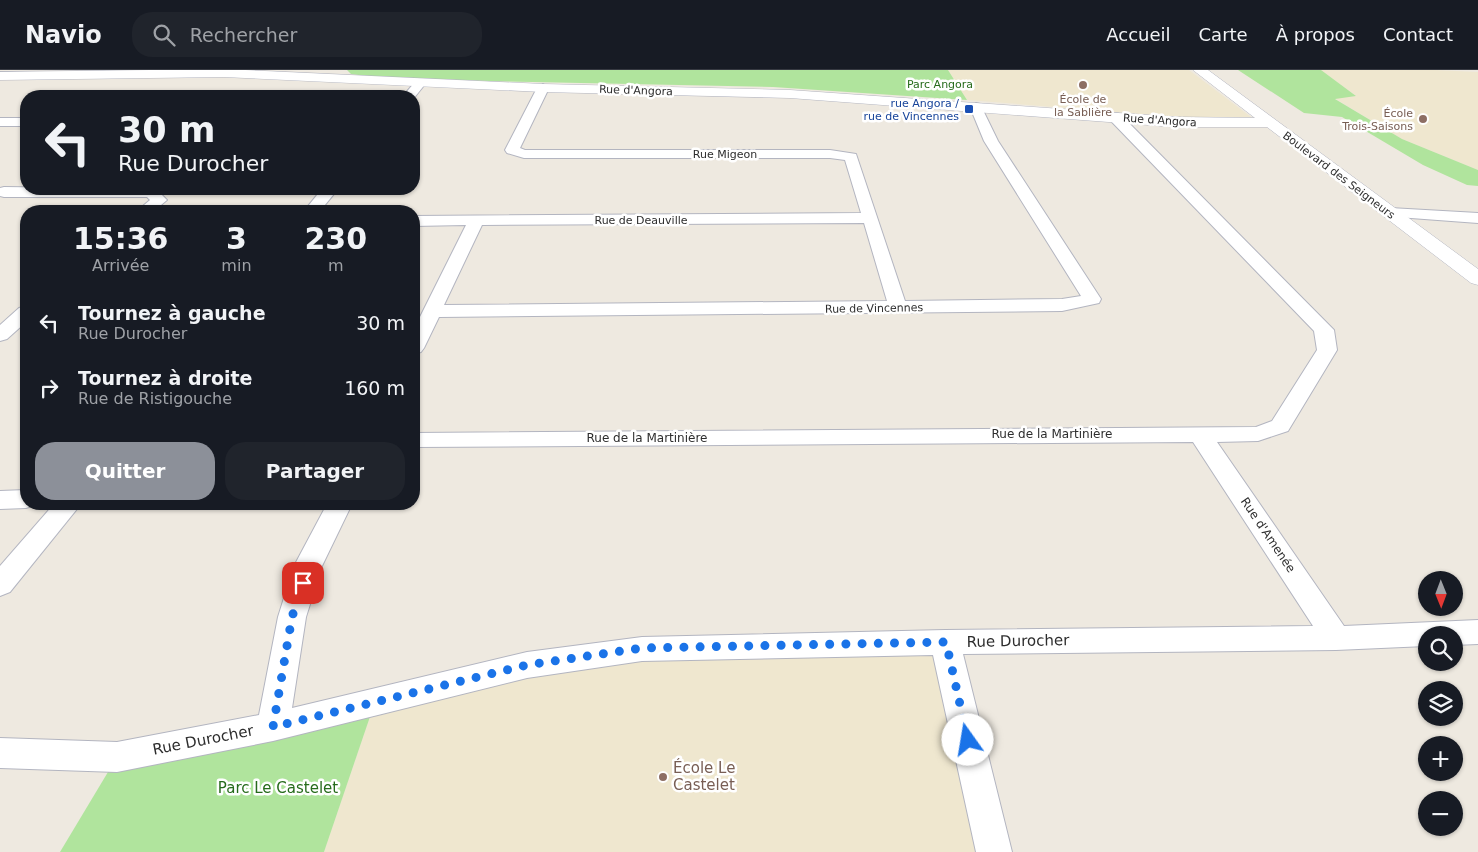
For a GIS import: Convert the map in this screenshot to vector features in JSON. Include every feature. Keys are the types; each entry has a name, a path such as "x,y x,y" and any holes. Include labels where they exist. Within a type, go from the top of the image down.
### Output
{"street":[{"name":"Boulevard des Seigneurs","path":"1200,70 1478,278"},
{"name":"Rue d'Angora","path":"0,76 207,73 335,74 420,83 808,95 1219,124 1272,123"},
{"path":"414,90 420,83"},
{"name":"Rue Migeon","path":"543,88 512,150 524,154 830,154 851,157 898,307"},
{"name":"Rue de Vincennes","path":"430,311 1062,305 1092,300 990,141 976,107"},
{"name":"Rue de la Martinière","path":"420,440 1258,434 1280,426 1327,350 1324,330 1115,117"},
{"path":"0,122 20,122"},
{"path":"2,193 20,181"},
{"path":"2,193 20,193"},
{"path":"153,205 159,200 154,195"},
{"path":"317,205 325,195"},
{"path":"1390,214 1478,218"},
{"name":"Rue de Deauville","path":"420,221 869,218"},
{"path":"420,334 476,221"},
{"path":"0,335 20,317"},
{"name":"Rue d'Amenée","path":"1199,433 1336,638"},
{"path":"0,500 20,499"},
{"path":"0,586 63,510"},
{"path":"273,727 292,617 308,566 336,510"},
{"name":"Rue Durocher","path":"0,753 117,756 273,727 527,665 642,648 946,642 1336,638 1478,632"},
{"path":"946,642 994,852"}],"shaded area":[{"name":"École de la Sablière","path":"948,70 1189,70 1251,117 1179,117 967,100"},
{"name":"École Trois-Saisons","path":"1321,70 1478,72 1478,170 1402,139 1334,98 1356,96"},
{"name":"École Le Castelet","path":"945,642 994,852 324,852 375,702 527,665"}],"green space":[{"name":"Parc Angora","path":"347,70 948,70 967,100 773,87 374,77 351,74"},
{"path":"1238,70 1321,70 1356,96 1335,99 1402,139 1478,170 1478,186 1467,185 1423,165 1342,117 1304,113"},
{"name":"Parc Le Castelet","path":"375,702 324,852 60,852 117,757"}],"place":[{"name":"École de la Sablière","path":"1083,85"},
{"name":"rue Angora / rue de Vincennes","path":"969,109"},
{"name":"École Trois-Saisons","path":"1423,119"},
{"name":"École Le Castelet","path":"663,777"}],"route":[{"path":"303,583 292,617 273,727 527,665 642,648 946,642 968,740"}]}
